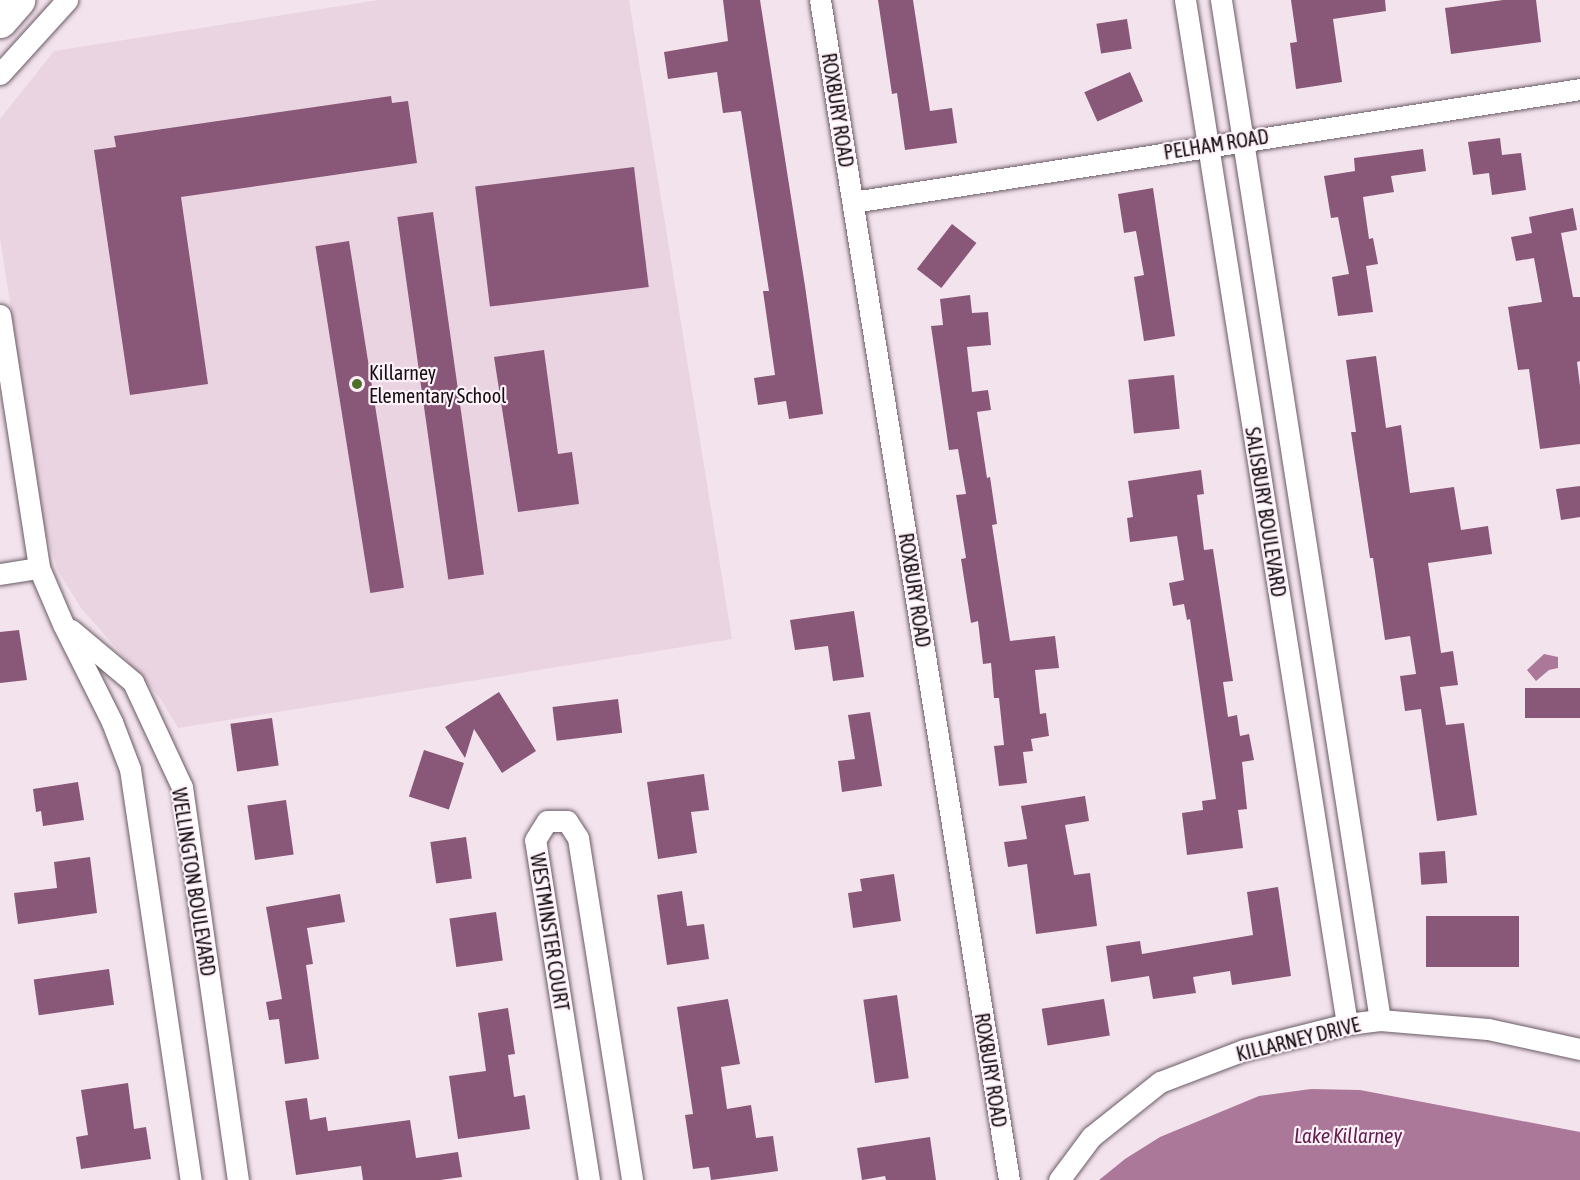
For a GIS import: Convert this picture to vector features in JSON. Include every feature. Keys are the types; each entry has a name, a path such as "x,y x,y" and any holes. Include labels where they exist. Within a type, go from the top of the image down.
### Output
{"highway":[{"path":"0,21 18,0"}],"street":[{"path":"0,74 67,0"},
{"name":"ROXBURY ROAD","path":"820,0 1009,1180"},
{"name":"SALISBURY BOULEVARD","path":"1185,0 1347,1024"},
{"name":"SALISBURY BOULEVARD","path":"1221,0 1380,1020"},
{"name":"PELHAM ROAD","path":"853,202 1207,145 1580,89"},
{"name":"WELLINGTON BOULEVARD","path":"0,315 39,568 63,624 112,722 130,769 191,1180"},
{"path":"0,574 39,568"},
{"name":"WELLINGTON BOULEVARD","path":"63,624 133,682 182,787 238,1180"},
{"name":"WESTMINSTER COURT","path":"589,1180 535,840 547,821 567,822 578,838 632,1180"},
{"name":"KILLARNEY DRIVE","path":"1059,1180 1090,1137 1160,1082 1244,1050 1347,1024 1380,1020 1488,1029 1580,1049"}],"shaded area":[{"name":"Killarney Elementary School","path":"378,0 629,0 732,639 178,728 160,698 81,608 58,571 45,530 0,238 0,119 54,51"}],"water":[{"path":"1544,654 1558,657 1558,668 1549,670 1536,681 1527,670"},
{"name":"Lake Killarney","path":"1311,1089 1360,1090 1580,1132 1580,1180 1099,1180 1125,1159 1160,1137 1259,1096"}],"building":[{"path":"723,0 760,0 823,414 789,419 786,401 758,405 754,378 775,375 763,291 769,291 741,111 723,113 717,72 668,79 664,52 728,41"},
{"path":"878,0 913,0 930,111 952,108 957,143 905,150 897,93 892,94"},
{"path":"1291,0 1385,0 1386,11 1333,19 1342,82 1296,89 1290,43 1297,42"},
{"path":"1503,0 1536,0 1541,42 1451,54 1445,8"},
{"path":"1127,19 1132,49 1101,53 1096,24"},
{"path":"1130,72 1143,101 1097,122 1084,92"},
{"path":"391,96 392,103 408,101 417,163 181,197 208,384 130,395 94,150 116,147 114,136"},
{"path":"1500,138 1502,155 1521,153 1526,190 1492,195 1489,173 1473,175 1468,142"},
{"path":"1423,149 1426,171 1391,176 1394,192 1363,197 1369,239 1373,238 1378,264 1366,266 1373,312 1338,316 1332,277 1349,274 1338,217 1331,218 1324,176 1355,171 1354,158"},
{"path":"634,167 649,287 490,307 475,186"},
{"path":"1153,188 1175,336 1144,341 1134,277 1144,275 1136,231 1124,233 1118,194"},
{"path":"1573,208 1577,230 1561,233 1573,297 1580,297 1580,361 1577,362 1580,386 1580,444 1540,449 1529,369 1518,370 1508,307 1542,302 1534,258 1516,261 1511,237 1532,233 1529,217"},
{"path":"433,212 484,574 448,579 397,217"},
{"path":"952,224 976,243 941,288 917,269"},
{"path":"349,241 404,588 370,593 315,246"},
{"path":"970,295 972,313 988,312 991,345 967,347 972,392 988,390 991,410 977,412 997,524 992,525 1010,641 1055,636 1059,668 1035,670 1040,714 1046,713 1049,736 1031,739 1033,751 1023,752 1027,783 999,786 994,746 1004,745 999,698 994,698 991,663 983,664 978,621 971,623 961,559 966,558 956,495 966,494 958,449 949,450 931,326 943,325 940,299"},
{"path":"544,350 558,454 572,452 579,504 518,512 494,357"},
{"path":"1376,356 1386,428 1401,425 1410,493 1454,487 1461,530 1488,526 1492,554 1428,563 1441,653 1453,651 1458,685 1440,687 1446,725 1464,723 1477,815 1437,821 1421,709 1405,711 1400,676 1416,674 1410,636 1385,640 1351,432 1356,432 1346,360"},
{"path":"1174,375 1180,429 1134,434 1128,380"},
{"path":"1201,470 1204,494 1197,495 1204,550 1213,549 1233,681 1223,682 1228,717 1237,715 1240,736 1249,734 1254,760 1242,762 1247,809 1238,810 1243,848 1187,855 1182,813 1203,810 1202,801 1216,799 1190,619 1187,620 1184,604 1173,606 1169,583 1184,580 1177,536 1130,542 1127,518 1133,517 1128,481"},
{"path":"1580,486 1580,517 1561,520 1556,489"},
{"path":"854,611 864,677 833,681 828,646 795,650 790,620"},
{"path":"19,630 27,680 0,683 0,632"},
{"path":"1525,688 1580,688 1580,718 1525,718"},
{"path":"499,692 536,751 502,773 474,729 465,758 445,727"},
{"path":"618,699 622,733 557,741 552,707"},
{"path":"870,712 882,786 842,792 838,761 855,759 848,715"},
{"path":"272,718 279,766 237,771 230,724"},
{"path":"424,750 464,763 449,810 409,797"},
{"path":"704,774 709,810 691,812 697,853 658,859 647,782"},
{"path":"78,782 84,820 43,826 41,811 36,812 33,789"},
{"path":"1085,796 1089,821 1065,825 1074,875 1090,873 1097,926 1036,934 1027,864 1008,867 1004,842 1027,839 1021,806"},
{"path":"286,800 294,854 255,860 247,805"},
{"path":"466,837 472,879 436,884 430,842"},
{"path":"1445,851 1447,883 1421,885 1419,853"},
{"path":"90,857 97,913 18,924 14,893 57,888 54,862"},
{"path":"894,874 901,921 853,928 848,893 862,891 860,879"},
{"path":"1278,887 1291,976 1232,985 1230,971 1193,977 1196,993 1153,999 1149,976 1111,982 1106,946 1140,941 1142,954 1253,935 1247,892"},
{"path":"682,891 687,926 704,924 709,959 667,965 657,895"},
{"path":"340,894 345,922 307,928 313,964 306,965 319,1059 285,1064 279,1019 269,1020 266,1002 282,999 266,907"},
{"path":"496,912 503,961 456,967 449,919"},
{"path":"1426,916 1519,916 1519,967 1426,967"},
{"path":"109,969 114,1005 39,1015 34,980"},
{"path":"897,995 909,1078 875,1083 863,1000"},
{"path":"728,999 740,1064 721,1067 727,1109 751,1105 756,1138 773,1136 778,1171 711,1180 709,1167 693,1169 685,1115 693,1114 677,1007"},
{"path":"1104,999 1110,1036 1048,1045 1042,1009"},
{"path":"508,1008 515,1054 508,1055 514,1097 525,1095 530,1129 458,1139 449,1076 486,1071 478,1013"},
{"path":"128,1083 134,1129 146,1127 151,1159 81,1169 76,1137 88,1135 81,1090"},
{"path":"307,1098 310,1120 326,1117 328,1131 410,1120 416,1158 458,1152 462,1177 440,1180 363,1180 361,1166 296,1175 285,1101"},
{"path":"930,1137 936,1180 886,1180 885,1176 862,1180 857,1148"}],"place":[{"name":"Killarney Elementary School","path":"357,384"}]}
